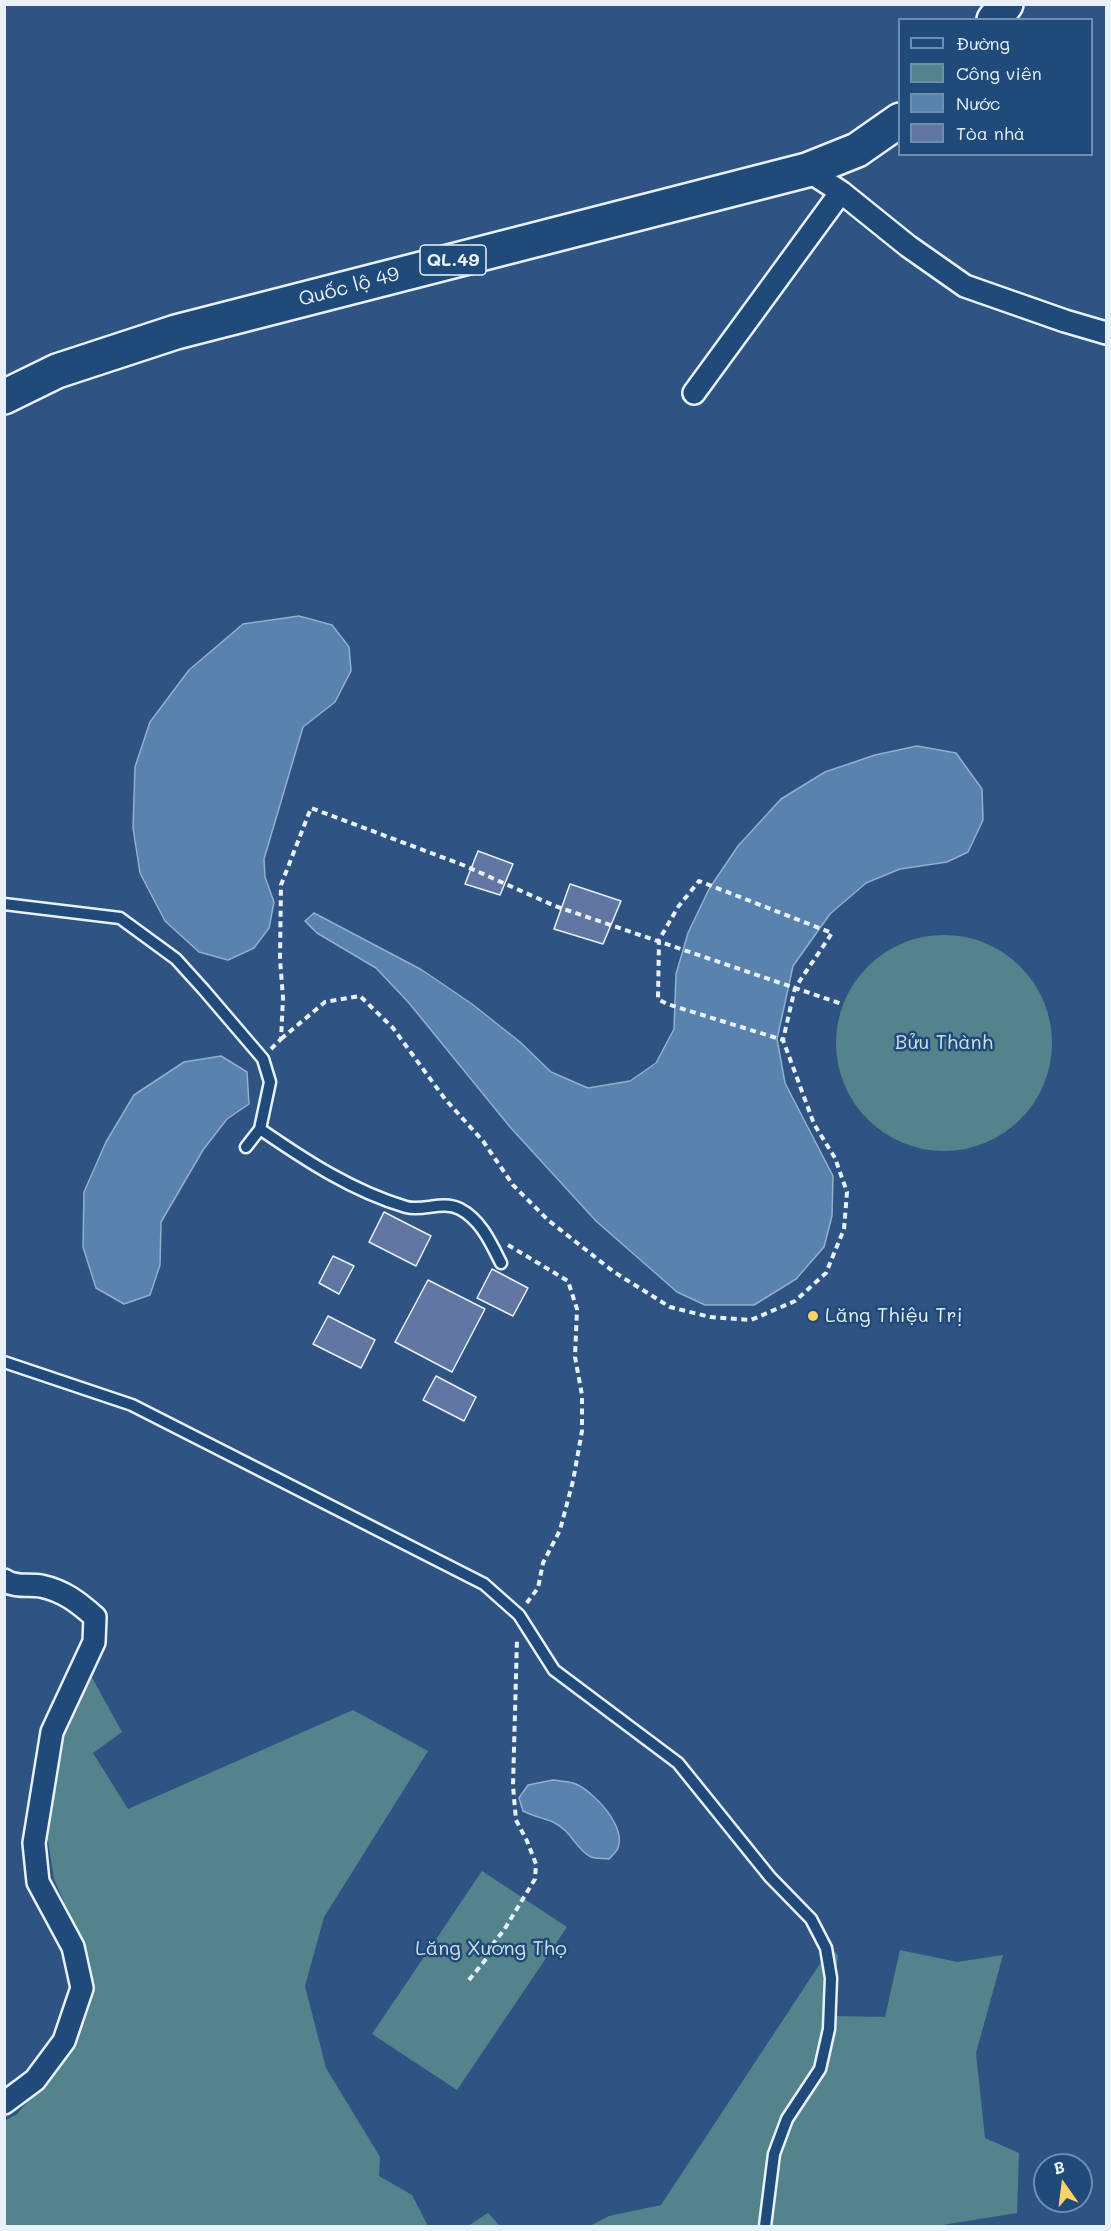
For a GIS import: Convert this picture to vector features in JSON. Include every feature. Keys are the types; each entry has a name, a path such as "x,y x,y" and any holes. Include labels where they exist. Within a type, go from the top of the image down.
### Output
{"highway":[{"path":"996,18 1006,4"},
{"name":"Quốc lộ 49","path":"4,397 57,371 176,332 807,170 857,150 898,121"}],"street":[{"path":"807,170 841,192 908,246 965,286 1065,321 1107,333"},
{"path":"694,393 841,192"},
{"path":"4,1580 11,1585 41,1586 74,1598 95,1617 94,1642 52,1732 34,1843 38,1882 73,1947 82,1988 64,2041 35,2080 26,2089 4,2103"},
{"path":"4,2083 26,2089"}],"lane":[{"path":"4,904 120,918 176,959 263,1059 270,1083 260,1129 246,1147"},
{"path":"260,1129 321,1171 394,1204 414,1209 442,1205 459,1208 476,1221 488,1236 501,1263"},
{"path":"4,1362 132,1405 484,1584 519,1615 554,1670 678,1763 770,1876 811,1920 826,1947 831,1978 829,2029 820,2070 787,2119 774,2154 765,2226"}],"path":[{"path":"281,1039 283,998 280,959 281,885 310,808 463,865 555,906 842,1004"},
{"path":"263,1059 281,1039 325,1002 360,996 393,1028 445,1100 483,1141 513,1185 548,1220 614,1272 670,1307 710,1317 751,1320 795,1301 826,1273 844,1229 847,1192 835,1158 814,1124 783,1040 795,988 832,933 699,881 678,907 659,940 658,999 783,1040"},
{"path":"469,1980 487,1958 493,1944 535,1880 536,1864 516,1820 513,1786 519,1615 538,1588 543,1563 560,1530 573,1482 582,1431 582,1395 575,1357 577,1309 568,1281 514,1248 488,1236"}],"green space":[{"name":"Bửu Thành","path":"955,935 995,948 1013,959 1028,974 1044,1002 1052,1032 1052,1054 1044,1084 1028,1112 1013,1127 985,1143 965,1149 933,1151 893,1138 875,1127 860,1112 844,1084 838,1064 836,1032 849,992 860,974 875,959 903,943 923,937"},
{"path":"90,1674 122,1732 93,1753 128,1809 353,1710 428,1751 324,1917 305,1986 326,2068 380,2157 379,2176 412,2195 428,2226 5,2226 4,2121 17,2114 55,2068 85,2009 90,1962 54,1879 46,1828 63,1733"},
{"name":"Lăng Xương Thọ","path":"482,1871 567,1927 457,2090 372,2034"},
{"path":"831,1947 838,1956 830,2016 885,2017 900,1950 957,1962 1003,1955 976,2053 985,2138 1019,2153 1017,2213 936,2226 590,2226 609,2216 661,2205"},
{"path":"488,2213 500,2226 468,2226"}],"water":[{"path":"299,616 332,625 349,647 351,671 335,702 303,727 264,859 265,877 274,902 269,928 254,948 228,960 199,952 165,921 140,873 133,828 135,767 150,722 189,670 243,624"},
{"path":"917,746 956,753 982,789 983,820 968,852 947,862 900,869 866,883 830,914 793,966 777,1039 785,1083 833,1176 832,1216 824,1247 796,1279 754,1305 705,1305 677,1292 596,1221 510,1127 409,1003 376,968 317,933 305,921 314,913 422,970 472,1004 520,1042 551,1072 588,1088 630,1081 656,1063 674,1029 676,974 688,933 709,889 738,846 781,799 825,772 875,755"},
{"path":"221,1056 247,1072 249,1104 227,1119 203,1150 161,1222 160,1265 150,1295 124,1304 96,1288 83,1247 84,1192 106,1142 134,1095 184,1062"},
{"path":"553,1780 576,1784 584,1788 607,1811 613,1820 619,1839 617,1849 609,1859 591,1857 581,1850 559,1826 523,1811 519,1798 528,1785"}],"building":[{"path":"478,851 513,864 500,895 465,884"},
{"path":"570,884 621,901 603,944 554,929"},
{"path":"384,1212 431,1236 416,1266 369,1242"},
{"path":"333,1256 354,1266 339,1294 319,1283"},
{"path":"492,1269 528,1288 513,1316 477,1298"},
{"path":"428,1280 485,1309 452,1372 395,1342"},
{"path":"328,1316 375,1340 361,1368 313,1344"},
{"path":"436,1376 476,1397 464,1421 423,1400"}],"place":[{"name":"Lăng Thiệu Trị","path":"813,1316"}]}
